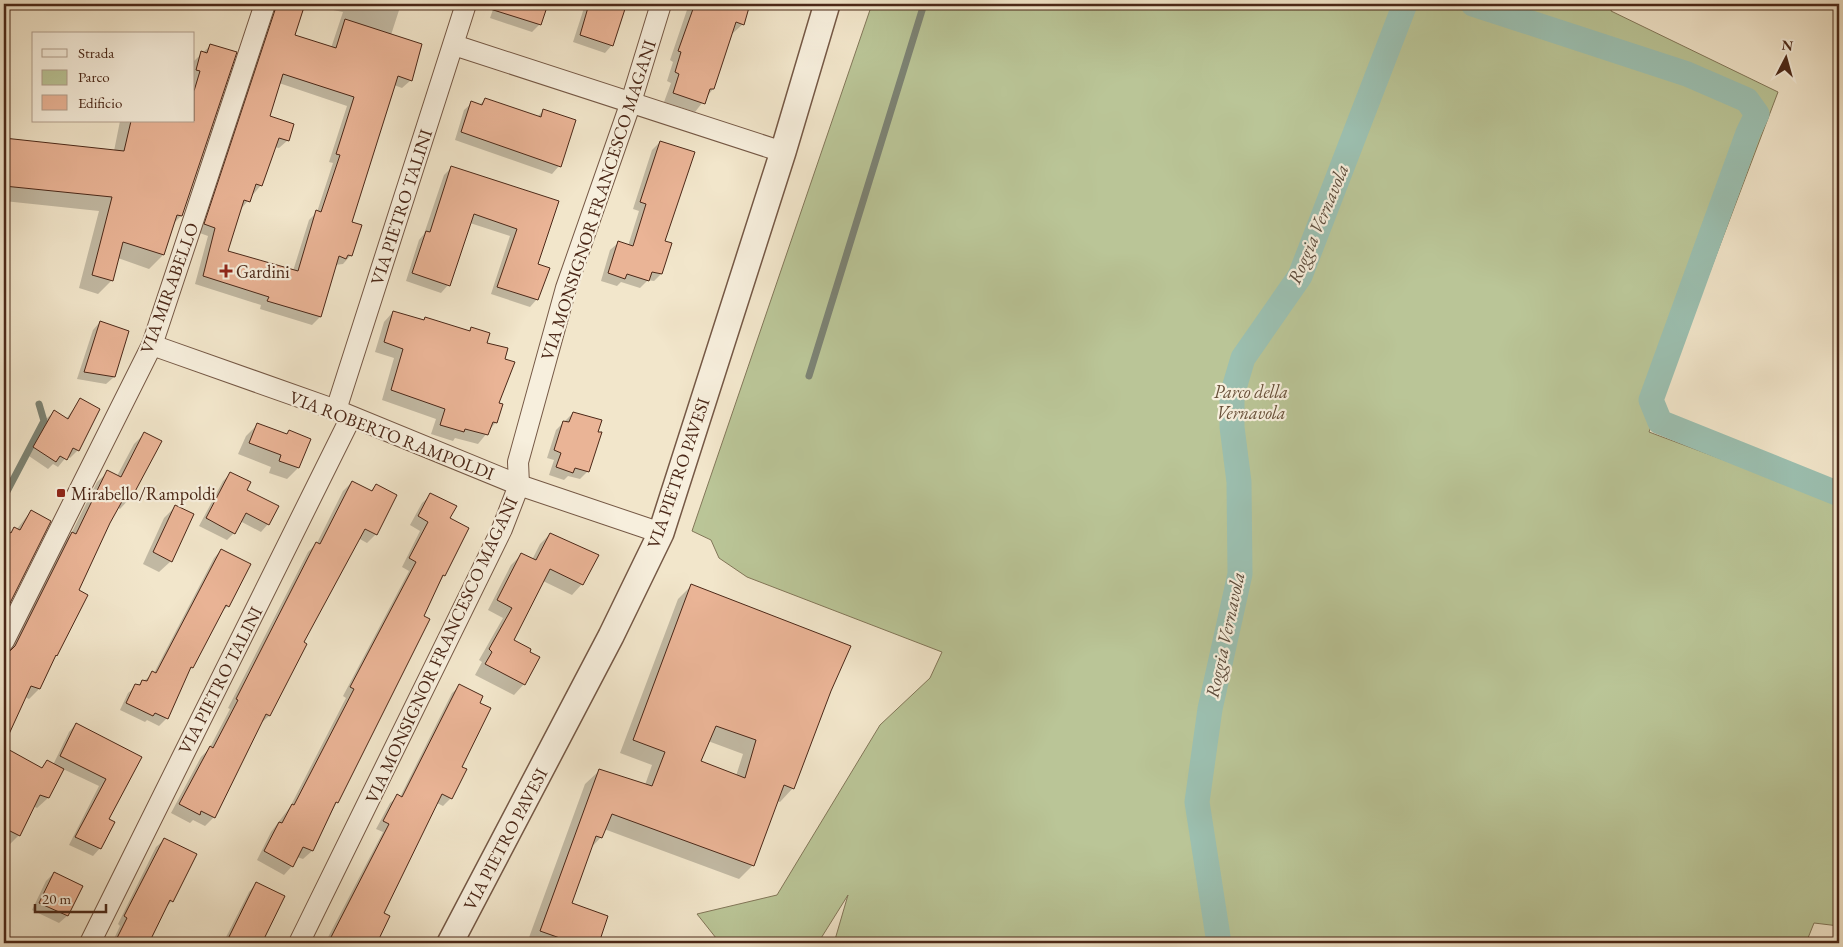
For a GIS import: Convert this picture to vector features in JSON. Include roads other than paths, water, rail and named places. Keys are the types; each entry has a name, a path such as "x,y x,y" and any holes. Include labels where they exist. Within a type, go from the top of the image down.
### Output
{"street":[{"name":"VIA MIRABELLO","path":"4,641 152,345 265,4"},
{"name":"VIA PIETRO TALINI","path":"90,943 344,414 466,4"},
{"name":"VIA MONSIGNOR FRANCESCO MAGANI","path":"299,943 502,529 519,485 518,462 566,288 631,102 661,4"},
{"name":"VIA PIETRO PAVESI","path":"450,943 606,644 661,534 783,152 827,4"},
{"path":"454,45 783,152"},
{"name":"VIA ROBERTO RAMPOLDI","path":"152,345 344,414 519,485 661,534"}],"waterway":[{"path":"809,376 924,4"},
{"name":"Roggia Vernavola","path":"1219,943 1197,802 1210,709 1240,574 1239,482 1232,427 1232,395 1243,358 1300,276 1405,4"},
{"path":"1473,4 1687,74 1747,100 1757,114 1748,133 1651,400 1660,422 1839,494"},
{"path":"4,497 44,421 39,404"}],"place":[{"name":"Gardini","path":"226,271"},
{"name":"Mirabello/Rampoldi","path":"61,493"}],"park label":[{"name":"Parco della Vernavola","path":"1251,401"}]}
